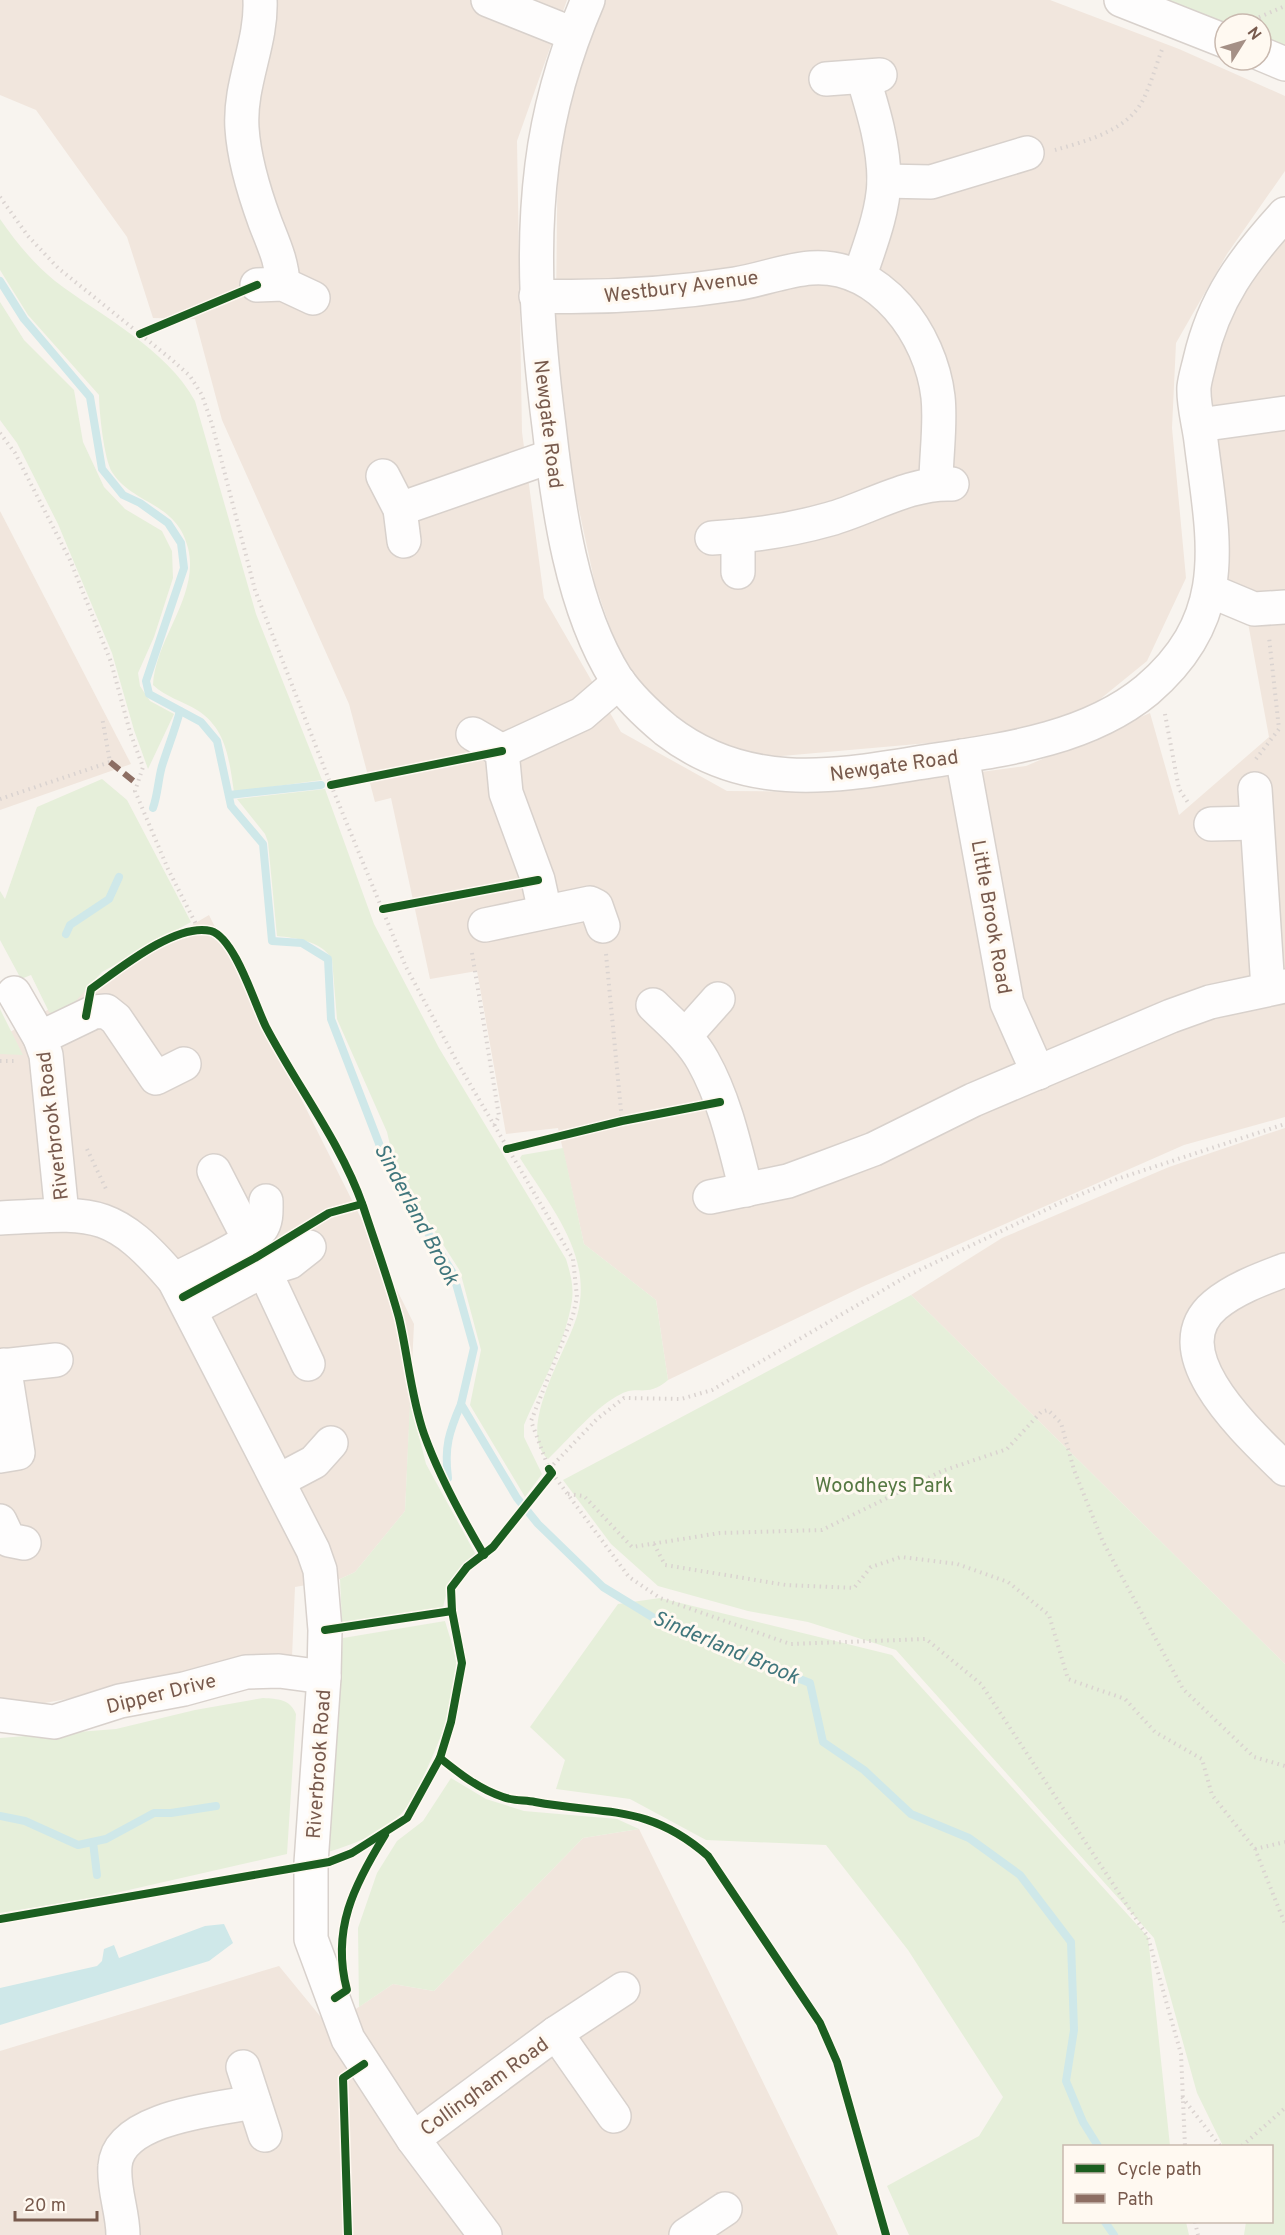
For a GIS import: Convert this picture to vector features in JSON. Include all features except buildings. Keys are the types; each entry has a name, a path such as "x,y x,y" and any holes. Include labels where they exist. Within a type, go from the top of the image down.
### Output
{"street":[{"path":"260,0 261,25 244,97 242,126 248,166 277,250 270,284 313,298"},
{"path":"488,0 573,34"},
{"name":"Newgate Road","path":"588,0 573,34 552,112 542,165 537,296 538,335 552,456 569,555 584,604 607,661 619,682 644,711 668,732 699,750 734,766 779,776 840,776 962,756 1043,740 1090,724 1119,709 1149,688 1198,629 1211,591 1212,530 1194,388 1207,328 1222,294 1240,268 1285,214"},
{"path":"1121,0 1213,36"},
{"path":"826,79 871,76 884,181 873,238 860,275"},
{"path":"884,181 931,182 1027,153"},
{"name":"Westbury Avenue","path":"537,296 579,298 736,284 812,268 836,268 860,275 885,293 909,321 929,360 938,397 944,484 829,520 776,532 725,537 738,572"},
{"path":"1199,425 1285,413"},
{"path":"400,509 552,456"},
{"path":"383,476 400,509 404,541"},
{"path":"1211,591 1239,604 1275,609"},
{"path":"502,751 582,714 619,682"},
{"path":"473,734 502,751"},
{"path":"502,751 506,793 538,880 545,912"},
{"name":"Little Brook Road","path":"962,756 1007,1003 1038,1073"},
{"path":"710,1197 788,1182 874,1149 973,1100 1171,1016 1210,1002 1277,987 1256,823 1255,789"},
{"path":"1211,824 1256,823"},
{"path":"478,924 590,903 596,906 603,926"},
{"name":"Riverbrook Road","path":"14,993 40,1038 50,1075 62,1214"},
{"path":"685,1036 718,999"},
{"path":"653,1005 685,1036 703,1061 720,1102 746,1190"},
{"name":"Riverbrook Road","path":"40,1038 94,1012 106,1011 116,1019 156,1078 184,1064"},
{"path":"214,1171 249,1239"},
{"path":"174,1280 249,1239 261,1230 265,1221 266,1201"},
{"name":"Riverbrook Road","path":"0,1218 62,1214 96,1218 114,1223 148,1249 174,1280 313,1550 320,1570 325,1630 324,1677 311,1863 311,1939 348,2039 413,2139 485,2235"},
{"path":"190,1310 264,1270 290,1262 309,1247"},
{"path":"264,1270 308,1364"},
{"path":"1285,1270 1235,1292 1214,1306 1202,1323 1197,1344 1202,1366 1216,1394 1245,1430 1285,1469"},
{"path":"9,1454 2,1366 56,1360"},
{"path":"278,1481 314,1462 331,1443"},
{"path":"0,1521 9,1540 24,1543"},
{"name":"Dipper Drive","path":"0,1715 54,1722 120,1701 184,1689 246,1672 279,1671 324,1677"},
{"name":"Collingham Road","path":"413,2139 556,2033 623,1989"},
{"name":"Collingham Road","path":"556,2033 614,2116"},
{"path":"243,2067 265,2135"},
{"path":"123,2235 123,2217 114,2164 122,2148 136,2133 154,2124 188,2114 254,2102"}],"path":[{"path":"1027,153 1048,152 1082,142 1119,126 1142,101 1174,21"},
{"path":"0,197 28,236 58,268 189,376 202,395 213,424 255,590 331,785 406,967 507,1149 562,1237 573,1259 576,1275 573,1316 531,1421 551,1471 629,1577 660,1598 790,1644 926,1639 981,1684 1148,1937 1181,2054 1185,2145"},
{"path":"140,334 150,330"},
{"path":"0,433 15,453 70,560 111,662 130,732 143,767 135,791 168,869 202,931 188,933"},
{"path":"1255,789 1251,768 1279,729 1275,609"},
{"path":"1149,688 1164,709 1179,789 1192,810 1211,824"},
{"path":"0,799 110,762 102,717"},
{"path":"331,785 342,783"},
{"path":"383,909 394,907"},
{"path":"478,924 499,1116 494,1126"},
{"path":"603,926 622,1121"},
{"path":"610,1124 633,1119"},
{"path":"547,1480 551,1471 597,1419 624,1398 681,1399 712,1390 909,1275 1058,1204 1117,1179 1285,1124"},
{"path":"507,1149 519,1146"},
{"path":"568,1494 584,1496 632,1547 720,1533 822,1530 942,1470 1007,1449 1041,1412 1048,1410 1061,1423 1074,1470 1103,1542 1183,1689 1254,1757 1285,1766"},
{"path":"654,1544 665,1564 786,1585 854,1588 871,1567 901,1557 957,1563 1008,1582 1048,1615 1068,1679 1125,1699 1155,1732 1202,1759 1212,1796 1255,1849 1285,1924"},
{"path":"1255,1849 1285,1842"},
{"path":"1182,2097 1219,2145"},
{"path":"1243,2145 1285,2108"}],"shaded area":[{"path":"0,0 567,0 517,141 522,432 544,598 621,732 727,791 832,792 1026,766 1150,713 1179,815 1269,737 1248,623 1223,566 1204,372 1248,273 1285,225 1285,1117 1184,1145 864,1286 668,1380 656,1300 584,1244 558,1128 506,1134 477,971 430,979 391,798 375,802 349,704 222,420 195,319 153,318 127,237 36,110 0,95"},
{"path":"606,0 1050,0 1179,49 1213,64 1213,72 1231,72 1285,96 1285,171 1227,254 1176,343 1172,428 1186,578 1147,661 1072,722 974,739 759,758 699,739 627,676 595,584 555,398 558,127"},
{"path":"0,511 131,764 0,810"},
{"path":"209,915 414,1324 405,1511 355,1572 340,1579 295,1587 292,1657 45,1703 0,1701 0,1038"},
{"path":"1285,1128 1285,1664 911,1295 1002,1238 1169,1167"},
{"path":"639,1829 838,2235 0,2235 0,2051 279,1966 329,2027 393,1984 434,1991 583,1838"}],"green space":[{"path":"1168,0 1285,0 1285,49 1273,44 1273,12 1213,12 1213,20 1170,4"},
{"path":"0,219 25,252 47,274 150,349 183,382 195,401 256,614 322,780 234,792 225,746 215,726 197,710 153,685 161,651 188,583 190,565 188,548 182,533 165,512 131,491 112,472 104,446 99,395 28,315 0,270"},
{"path":"0,302 24,340 74,390 83,442 104,487 125,509 162,531 172,551 173,578 154,637 138,673 140,686 150,701 174,714 148,769 134,730 112,653 58,524 17,443 0,420"},
{"path":"102,779 127,800 191,922 102,972 73,1004 56,1015 49,1012 31,975 21,979 0,940 0,891 5,899 37,807"},
{"path":"325,789 374,924 439,1048 566,1259 569,1269 572,1295 569,1316 552,1363 524,1425 524,1437 542,1474 525,1497 470,1405 481,1350 460,1271 396,1171 387,1132 337,1019 332,959 315,944 300,939 277,936 268,842 265,834 237,799"},
{"path":"0,1009 23,1055 0,1054"},
{"path":"563,1148 584,1244 656,1300 668,1380 654,1389 627,1392 612,1399 592,1415 548,1459 539,1446 537,1429 540,1410 546,1390 572,1331 581,1294 574,1252 566,1232 520,1158 522,1155"},
{"name":"Woodheys Park","path":"911,1295 1285,1664 1285,2235 1244,2235 1246,2223 1273,2223 1273,2145 1223,2145 1197,2093 1154,1938 896,1650 808,1622 748,1611 658,1586 611,1544 563,1480"},
{"path":"410,1401 426,1464 476,1555 459,1573 451,1586 443,1609 342,1623 340,1579 355,1572 405,1511"},
{"path":"660,1598 892,1655 1148,1937 1170,2145 1063,2145 1063,2223 1186,2223 1189,2235 909,2235 887,2186 979,2136 1003,2097 908,1950 826,1845 706,1840 630,1799 556,1789 565,1760 530,1727 618,1604"},
{"path":"445,1621 456,1659 457,1683 443,1731 417,1790 401,1814 385,1827 357,1842 328,1852 343,1638"},
{"path":"263,1698 287,1703 296,1714 287,1854 98,1897 0,1913 0,1738 116,1729 195,1710"},
{"path":"451,1778 486,1799 524,1811 617,1819 639,1829 583,1838 434,1991 393,1984 359,2007 358,1928 377,1873 397,1841 423,1821"}],"water":[{"path":"224,1924 233,1943 209,1961 0,2025 0,1988 97,1966 102,1961 104,1949 114,1945 119,1958 205,1926"}],"waterway":[{"name":"Sinderland Brook","path":"0,281 24,319 90,397 102,469 123,495 140,503 168,523 181,543 184,568 146,681 149,694 201,722 217,741 231,806 263,844 272,941 302,943 328,959 331,1019 390,1172 453,1273 474,1348 461,1404 517,1498 538,1524 603,1587 672,1629 810,1683 823,1742 864,1770 911,1814 969,1838 1020,1875 1071,1942 1074,2030 1066,2081 1083,2122 1097,2145"},
{"path":"153,808 162,766 180,711"},
{"path":"229,795 321,785"},
{"path":"66,934 70,925 109,899 119,877"},
{"path":"448,1478 449,1440 461,1404"},
{"path":"0,1816 25,1821 78,1845 106,1839 154,1813 171,1813 216,1806"},
{"path":"93,1842 97,1875"},
{"name":"Sinderland Brook","path":"1106,2223 1114,2235"}],"marked path":[{"path":"110,762 137,784"}],"cycle path":[{"path":"140,334 257,285"},
{"path":"331,785 502,751"},
{"path":"383,909 538,880"},
{"path":"86,1016 91,989 165,940 197,930 211,931 220,936 228,946 243,973 278,1050 331,1137 354,1182 399,1318 416,1406 424,1434 451,1496 484,1555"},
{"path":"507,1149 622,1121 720,1102"},
{"path":"183,1297 255,1258 329,1213 362,1204"},
{"path":"0,1919 329,1862 352,1853 407,1818 440,1758 451,1722 462,1663 452,1611 451,1588 467,1567 493,1547 552,1473 549,1469"},
{"path":"325,1630 452,1611"},
{"path":"440,1758 462,1775 494,1794 515,1800 626,1814 646,1819 687,1839 708,1856 820,2023 837,2062 886,2235"},
{"path":"335,1998 347,1990 342,1948 348,1909 355,1890 385,1835"},
{"path":"348,2235 343,2078 364,2064"}]}
